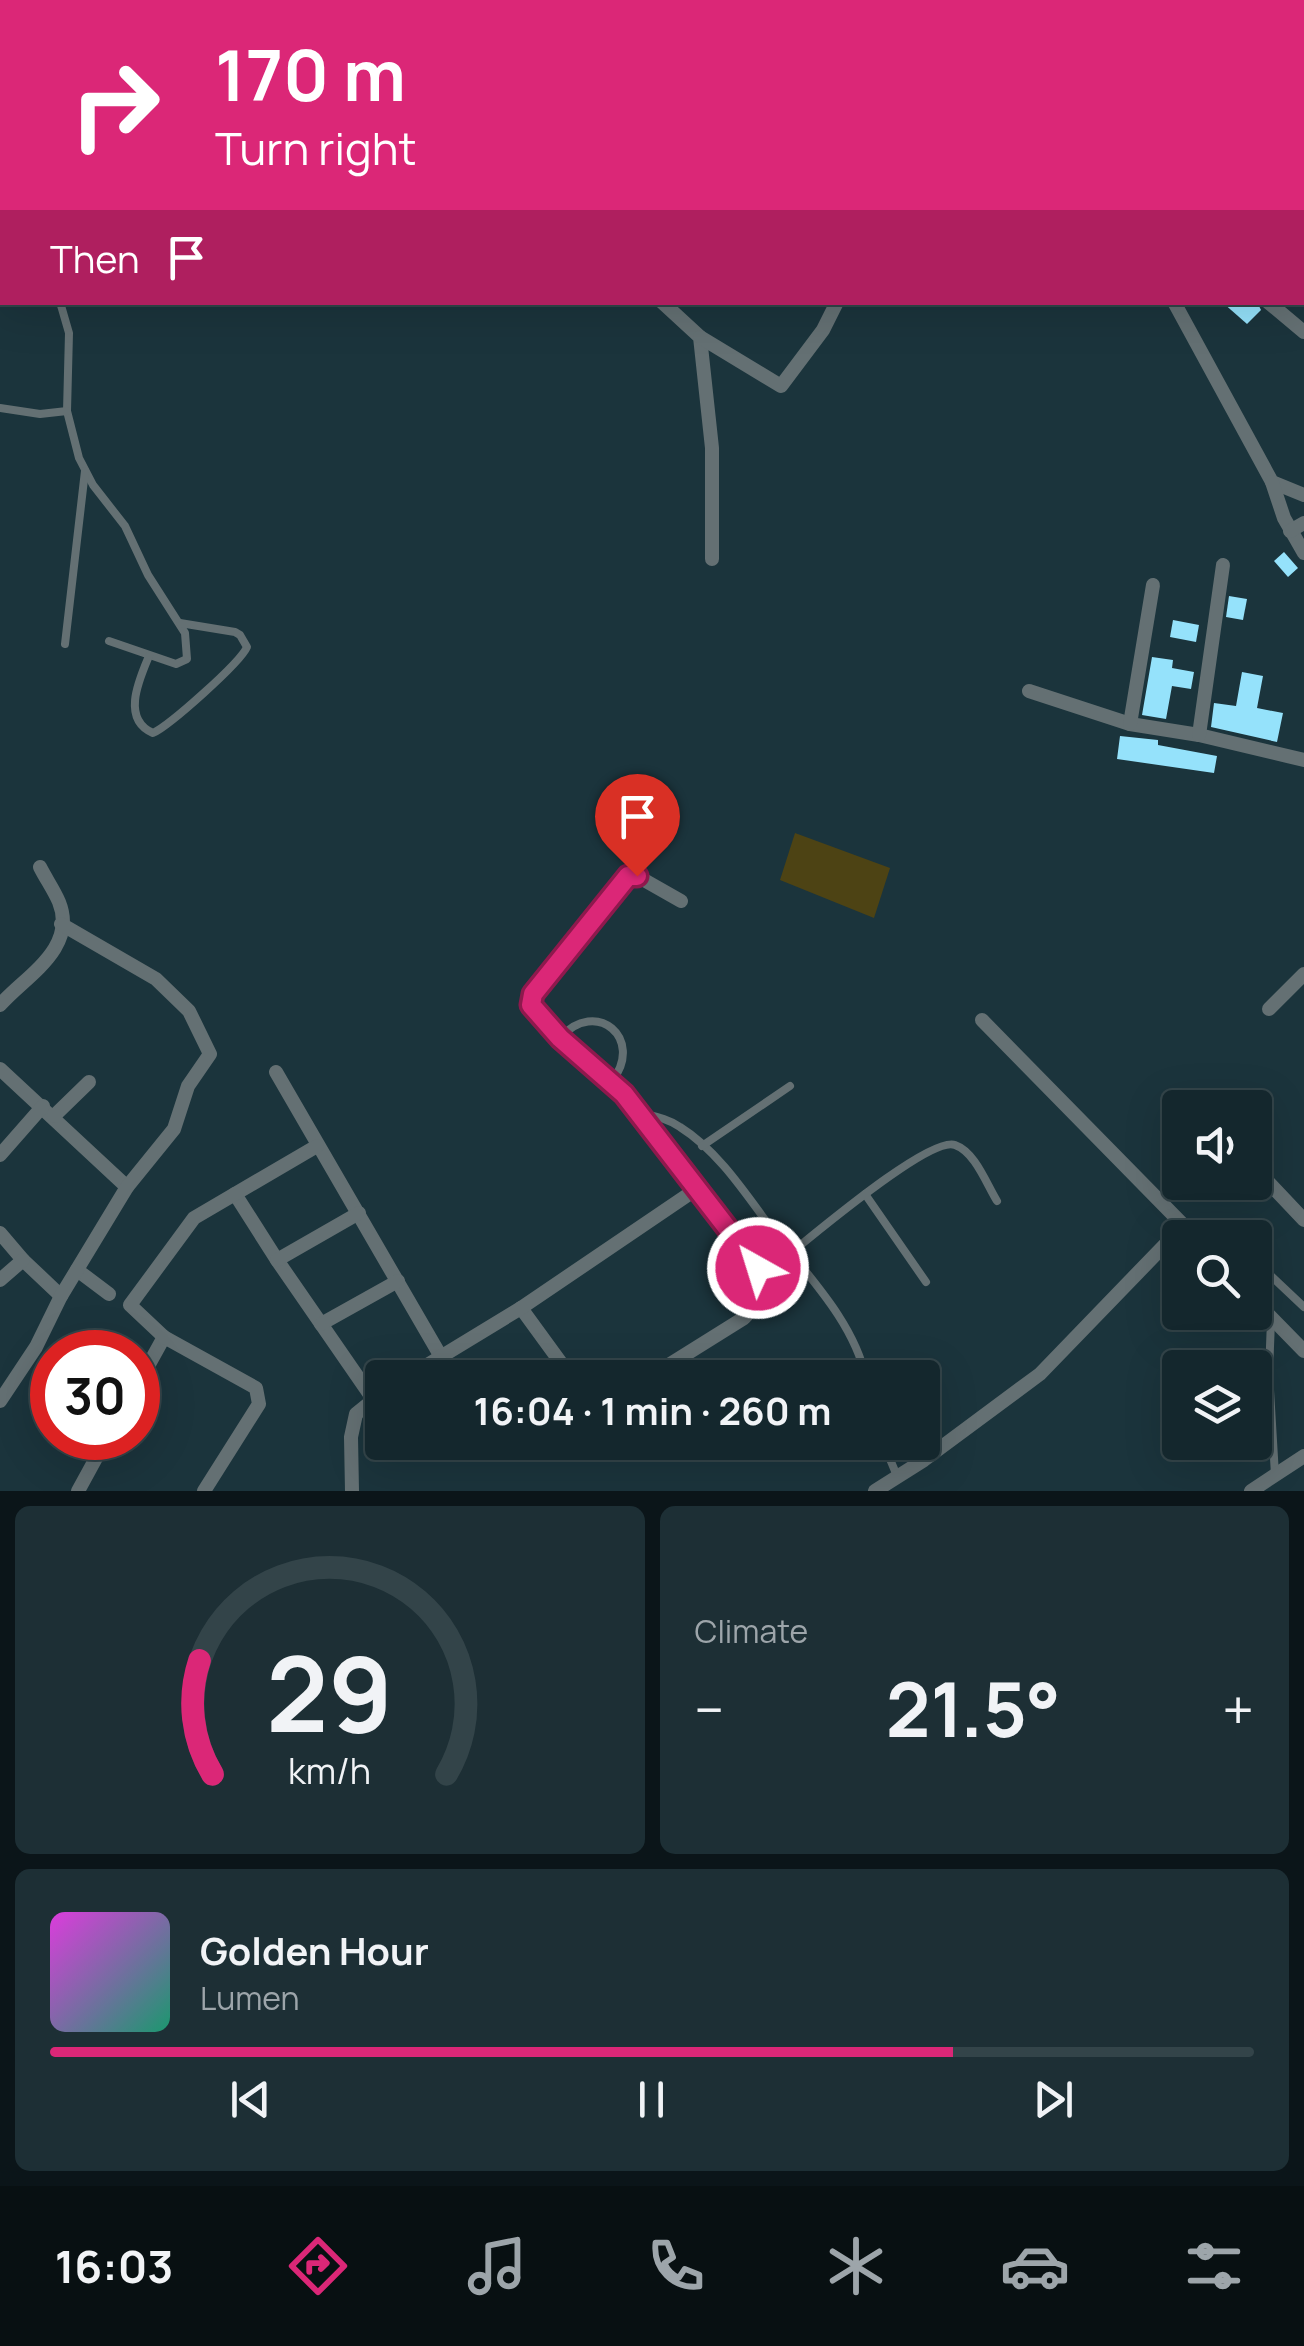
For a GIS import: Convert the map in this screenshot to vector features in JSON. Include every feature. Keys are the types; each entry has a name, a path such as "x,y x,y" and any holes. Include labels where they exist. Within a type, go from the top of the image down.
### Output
{"street":[{"path":"665,305 700,337 780,386 823,330 836,305"},
{"path":"1176,305 1297,527 1304,553"},
{"path":"1272,305 1304,332"},
{"path":"700,337 712,448 712,559"},
{"path":"1272,482 1304,495"},
{"path":"1199,735 1224,565"},
{"path":"1130,724 1153,585"},
{"path":"1030,691 1130,724 1199,735 1304,760"},
{"path":"0,1006 50,959 61,924 59,903 40,867"},
{"path":"677,1360 744,1318 764,1297 763,1279 612,1081 560,1038 534,1010 531,999 628,876 637,876 681,901"},
{"path":"0,1401 36,1347 61,1296 127,1187 174,1129 188,1086 210,1054 189,1011 156,979 61,924"},
{"path":"1269,1008 1304,974"},
{"path":"982,1020 1180,1220"},
{"path":"0,1068 127,1187"},
{"path":"276,1072 440,1355"},
{"path":"0,1154 89,1082"},
{"path":"204,1491 259,1404 259,1395 256,1388 164,1337 130,1305 184,1228 204,1211 317,1146"},
{"path":"1272,1186 1304,1220"},
{"path":"433,1360 521,1308 694,1190"},
{"path":"235,1194 276,1260 365,1379"},
{"path":"276,1260 359,1212"},
{"path":"0,1233 61,1296"},
{"path":"875,1491 924,1460 1040,1374 1162,1247"},
{"path":"0,1280 23,1260"},
{"path":"77,1270 109,1294"},
{"path":"322,1324 398,1281"},
{"path":"521,1308 559,1360"},
{"path":"1272,1318 1301,1341"},
{"path":"160,1344 164,1337"},
{"path":"352,1491 351,1437 356,1414 365,1407"},
{"path":"1260,1489 1304,1456"},
{"path":"78,1491 95,1460"}],"lane":[{"path":"61,305 69,332 66,411 85,471 125,526 148,575 180,623 187,659 176,664 109,641"},
{"path":"0,408 40,414 66,411"},
{"path":"64,644 85,471"},
{"path":"149,656 136,688 136,714 139,724 154,734 219,680 247,647 235,632 180,623"},
{"path":"560,1038 570,1026 584,1020 599,1021 612,1028 621,1040 624,1054 621,1069 612,1081"},
{"path":"702,1146 790,1086"},
{"path":"637,1112 673,1123 702,1146 736,1182 849,1333 859,1360"},
{"path":"792,1252 865,1194 937,1145 946,1144 967,1152 996,1201"},
{"path":"865,1194 926,1282"},
{"path":"1272,1277 1304,1306"},
{"path":"1271,1330 1275,1475"},
{"path":"890,1460 897,1476"}],"shaded area":[{"path":"795,833 890,868 874,918 780,880"}],"building":[{"path":"1225,305 1258,305 1261,310 1247,324"},
{"path":"1284,552 1298,568 1288,577 1274,561"},
{"path":"1229,596 1247,599 1243,620 1226,617"},
{"path":"1173,620 1199,625 1196,642 1170,637"},
{"path":"1152,657 1173,660 1172,668 1194,672 1191,689 1172,686 1166,719 1142,715"},
{"path":"1242,672 1263,676 1257,708 1283,713 1277,742 1211,727 1214,703 1236,706"},
{"path":"1120,736 1158,740 1158,745 1217,756 1214,773 1117,759"}],"route":[{"path":"637,876 628,876 533,994 531,1005 560,1038 624,1094 694,1190 758,1268"}]}
